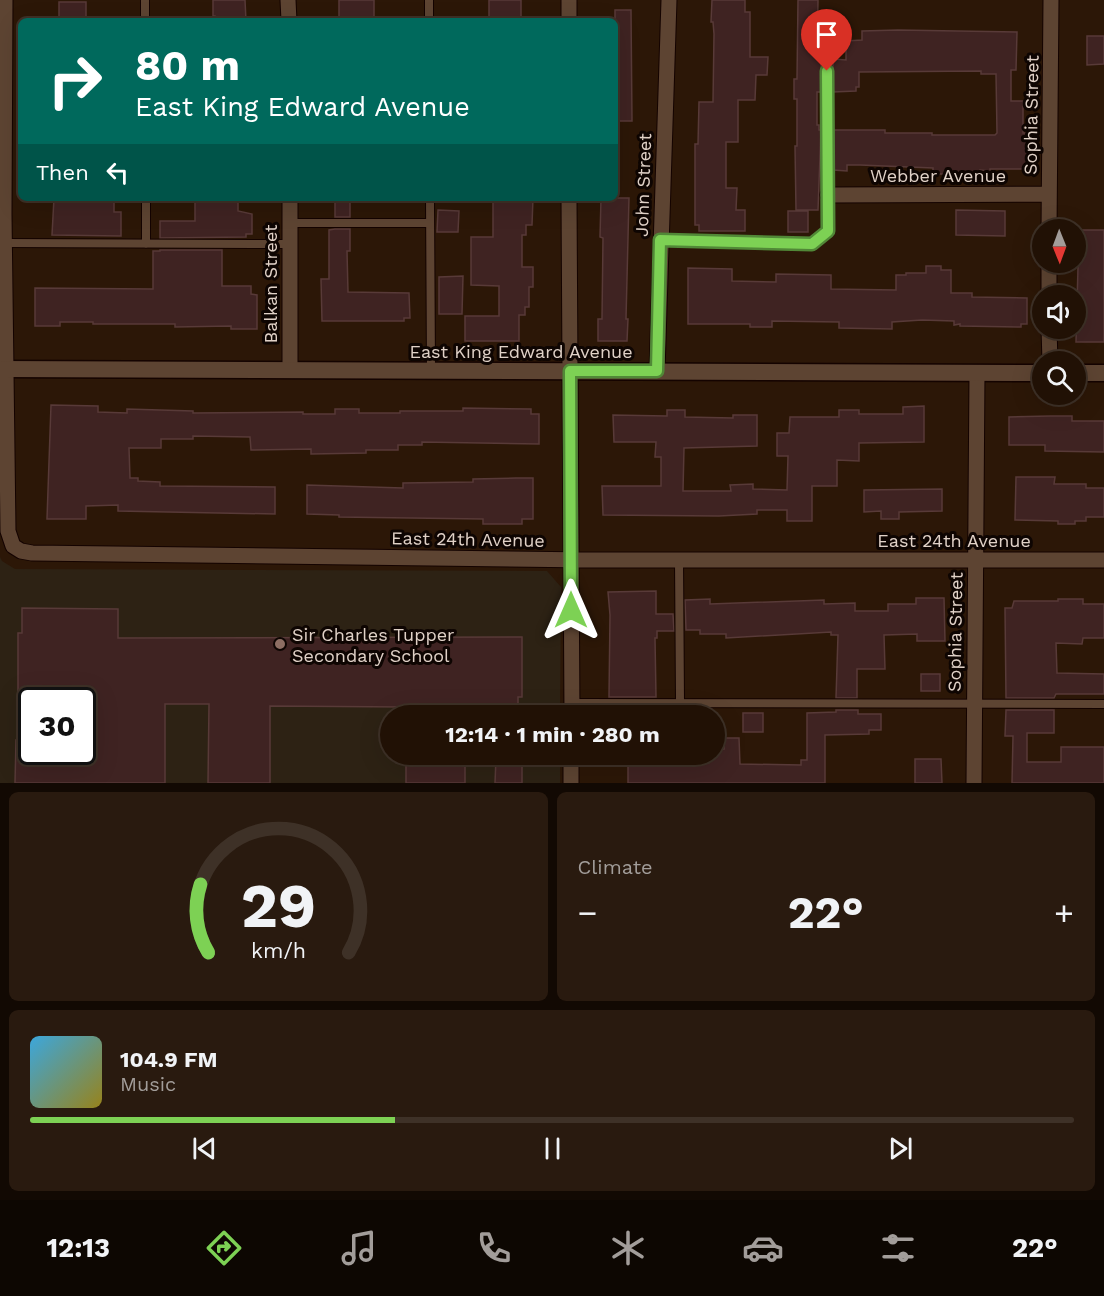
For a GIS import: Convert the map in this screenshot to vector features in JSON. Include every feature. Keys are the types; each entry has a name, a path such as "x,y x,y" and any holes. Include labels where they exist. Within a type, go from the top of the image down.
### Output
{"main road":[{"name":"East King Edward Avenue","path":"3,369 1032,373"},
{"path":"1086,373 1104,373"}],"street":[{"path":"3,369 5,243 2,183 2,46 5,0"},
{"path":"288,0 289,18"},
{"path":"569,0 569,18"},
{"name":"John Street","path":"657,371 669,0"},
{"name":"Sophia Street","path":"1049,219 1051,0"},
{"name":"Webber Avenue","path":"828,195 1049,194"},
{"name":"Balkan Street","path":"290,201 290,370"},
{"path":"569,201 572,705"},
{"name":"East 24th Avenue","path":"3,369 8,531 13,546 21,551 32,553 572,560 1104,560"},
{"name":"Sophia Street","path":"974,783 977,373"},
{"path":"571,765 571,783"}],"lane":[{"path":"145,0 145,18"},
{"path":"429,0 429,18"},
{"path":"660,240 812,244 828,231 827,26"},
{"path":"146,201 146,244"},
{"path":"430,201 431,371"},
{"path":"290,223 430,223"},
{"path":"5,243 290,244"},
{"path":"679,560 680,702"},
{"path":"634,705 680,702 1104,704"}],"shaded area":[{"name":"Sir Charles Tupper Secondary School","path":"0,557 2,561 15,569 547,571 561,587 560,705 380,705 380,765 560,765 560,783 0,783"}],"building":[{"path":"213,0 245,0 246,18 215,18"},
{"path":"339,0 374,0 374,18 339,18"},
{"path":"489,0 521,0 521,18 489,18"},
{"path":"712,0 745,0 745,12 750,12 750,57 768,57 767,75 756,75 755,100 738,100 738,142 726,142 726,188 737,188 736,210 745,210 745,231 699,231 699,225 695,225 695,144 698,144 699,102 713,102"},
{"path":"798,0 818,0 817,59 821,59 821,92 817,92 817,125 821,130 818,210 796,210 797,99 794,99 794,79 797,79"},
{"path":"59,2 86,2 86,18 59,18"},
{"path":"615,10 631,10 632,121 618,121 618,18 615,18"},
{"path":"862,31 1017,32 1016,70 1011,70 1011,101 1023,101 1023,133 1027,133 1027,169 980,170 980,174 933,174 933,168 847,165 847,171 833,170 833,130 885,130 885,133 932,133 932,135 995,135 997,133 996,74 981,74 981,71 859,72 859,87 856,87 856,91 833,92 833,59 846,60 846,41 862,40"},
{"path":"1087,36 1104,36 1104,64 1087,65"},
{"path":"618,198 629,198 627,341 598,341 598,319 602,319 603,238 600,237 601,201 618,201"},
{"path":"54,201 114,201 114,212 121,212 121,236 52,235"},
{"path":"195,201 238,201 238,211 252,214 252,234 246,234 246,237 160,238 160,221 195,221"},
{"path":"335,201 350,201 350,217 335,217"},
{"path":"493,201 533,201 532,225 526,225 526,235 522,235 522,267 533,267 533,287 529,287 529,307 525,307 525,315 519,315 519,341 465,341 465,316 499,316 499,286 471,285 471,237 493,237"},
{"path":"438,210 459,211 458,232 437,232"},
{"path":"956,210 1005,211 1005,236 956,235"},
{"path":"788,211 808,211 808,232 788,232"},
{"path":"350,229 350,251 347,251 348,292 409,293 410,318 404,318 404,321 322,321 321,279 329,279 329,230"},
{"path":"1086,230 1104,230 1104,342 1076,342 1076,339 1086,339 1086,285 1078,285 1078,273 1086,273"},
{"path":"222,250 222,286 251,286 251,294 257,295 257,329 231,329 231,326 175,327 175,324 93,324 93,322 60,322 60,326 35,326 35,288 153,289 153,251"},
{"path":"926,266 941,266 941,270 951,270 951,293 972,293 972,297 1027,298 1027,324 1021,324 1021,327 960,326 960,324 954,325 954,321 922,320 892,322 892,329 839,328 839,322 772,321 772,327 750,327 750,324 688,324 688,268 732,269 732,281 776,282 776,274 831,275 831,289 896,290 896,275 926,273"},
{"path":"463,276 462,314 439,314 439,277"},
{"path":"51,405 98,406 98,412 127,413 127,409 193,411 193,413 335,414 335,409 359,409 359,413 400,413 400,411 463,411 463,408 531,409 531,414 539,414 539,444 422,442 422,445 398,445 398,450 311,454 311,449 251,450 250,437 193,436 193,439 161,439 161,448 129,448 130,478 138,478 138,481 160,482 160,486 275,487 275,514 118,511 118,505 86,506 86,519 47,519"},
{"path":"924,406 924,442 859,443 859,461 837,460 837,486 812,486 812,521 787,521 787,510 757,510 757,514 719,516 603,515 602,486 661,486 661,457 655,457 656,442 614,442 613,415 667,416 667,410 685,410 685,417 733,418 733,415 757,415 757,446 684,448 683,491 731,491 730,485 753,484 753,489 787,490 788,456 777,456 777,433 789,433 790,417 839,417 839,410 859,410 859,414 903,414 903,407"},
{"path":"1072,416 1072,421 1104,421 1104,452 1045,451 1045,445 1009,445 1009,417"},
{"path":"1016,477 1055,477 1054,484 1086,484 1086,488 1104,488 1104,517 1086,517 1086,521 1075,521 1075,524 1058,524 1058,521 1015,520"},
{"path":"533,478 533,519 522,519 522,524 483,524 483,519 339,517 339,515 307,514 307,485 403,488 403,483"},
{"path":"942,489 942,511 899,512 899,519 881,519 881,511 864,512 864,490"},
{"path":"656,591 656,614 673,614 674,631 657,631 657,638 655,638 656,697 609,697 608,592"},
{"path":"916,598 944,598 945,641 917,641 917,634 884,635 885,669 857,669 857,698 836,698 838,635 831,635 831,632 726,638 726,634 700,634 700,630 686,630 685,600 710,599 710,604 824,600 824,604 855,603 855,611 888,611 888,604 916,604"},
{"path":"1058,599 1083,599 1083,604 1104,604 1104,638 1083,638 1082,644 1056,643 1057,673 1104,674 1104,694 1056,694 1054,698 1006,698 1005,608 1012,608 1014,601 1058,601"},
{"path":"22,608 118,609 118,638 522,637 522,697 518,697 518,705 270,706 270,783 208,783 209,704 165,704 165,783 15,783 16,740 18,740 18,765 96,765 96,687 18,687 18,633 22,633"},
{"path":"921,674 940,674 940,691 921,691"},
{"path":"836,710 858,710 858,714 881,714 881,730 869,730 869,734 825,735 825,783 628,783 628,765 725,765 725,738 739,738 740,764 801,765 801,760 807,760 807,713 836,712"},
{"path":"1006,710 1054,710 1054,733 1027,733 1027,762 1061,762 1061,747 1104,747 1104,783 1012,783 1013,736 1005,736"},
{"path":"743,713 763,713 763,732 743,732"},
{"path":"915,759 941,759 942,783 915,783"},
{"path":"406,765 465,765 465,783 406,783"},
{"path":"496,765 522,765 522,783 495,783"}],"place":[{"name":"Sir Charles Tupper Secondary School","path":"280,644"}],"route":[{"path":"571,610 570,371 657,371 660,240 812,244 828,231 827,71"}]}
